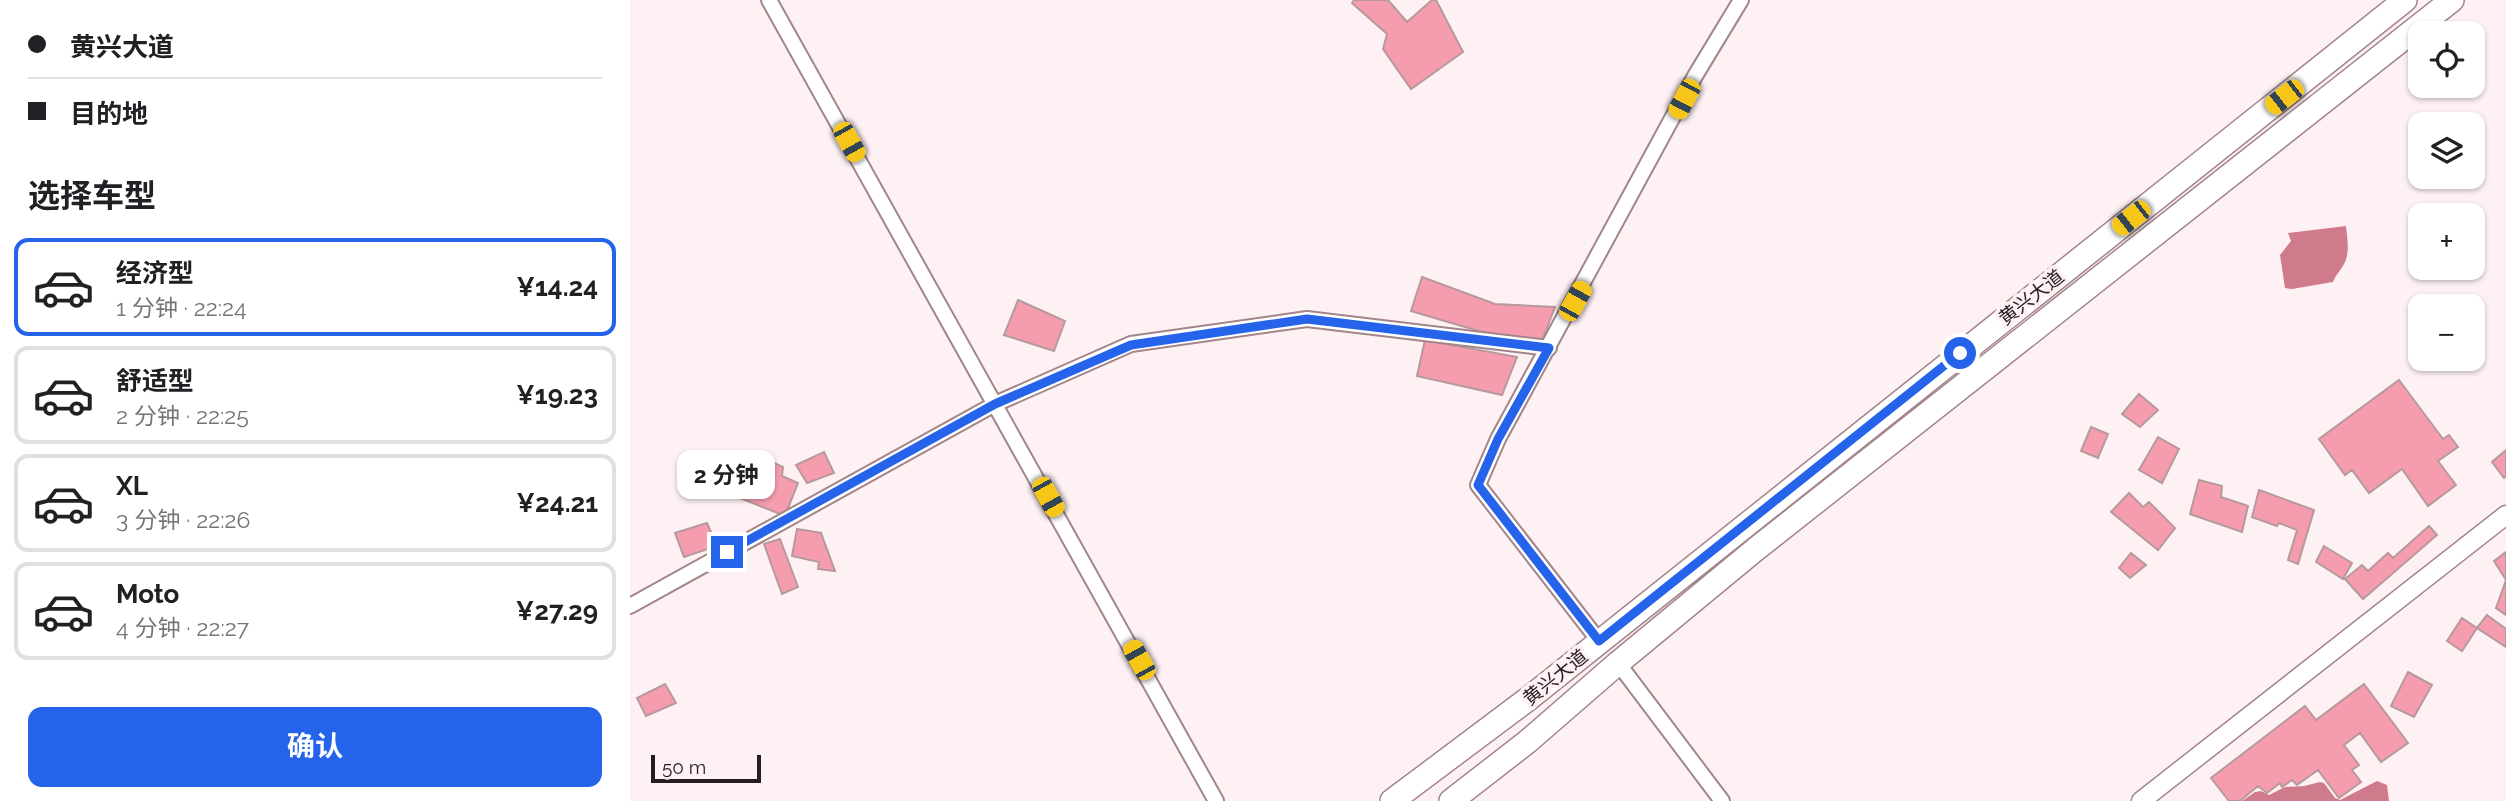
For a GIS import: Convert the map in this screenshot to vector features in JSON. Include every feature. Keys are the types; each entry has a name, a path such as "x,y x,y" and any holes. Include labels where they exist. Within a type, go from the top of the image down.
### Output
{"highway":[{"name":"黄兴大道","path":"1392,801 1528,699 2405,0"},
{"name":"黄兴大道","path":"1451,801 1527,742 1618,663 1767,541 2452,0"}],"street":[{"path":"769,0 1216,801"},
{"path":"1599,641 1478,485 1498,439 1695,76 1741,0"},
{"path":"630,606 995,404 1131,345 1307,319 1549,348"},
{"path":"2141,801 2506,515"},
{"path":"1618,663 1722,801"}],"shaded area":[{"path":"2346,226 2347,258 2333,282 2285,288 2280,255 2291,241 2288,233"},
{"path":"2377,781 2387,785 2389,801 2242,801 2255,792 2261,791 2269,795 2285,787 2320,782 2340,800"}],"building":[{"path":"1354,0 1388,0 1407,22 1432,0 1436,0 1463,52 1411,89 1383,49 1387,34 1352,3"},
{"path":"1422,277 1495,304 1555,307 1542,341 1482,332 1411,311"},
{"path":"1018,300 1065,321 1054,351 1004,335"},
{"path":"1425,340 1517,357 1502,395 1417,376"},
{"path":"2399,380 2443,439 2449,435 2458,447 2438,461 2456,485 2428,506 2402,469 2369,493 2352,470 2345,475 2319,439"},
{"path":"2139,394 2158,410 2140,427 2122,414"},
{"path":"2091,427 2108,434 2098,458 2081,451"},
{"path":"2158,437 2179,449 2162,483 2139,470"},
{"path":"2506,450 2506,476 2504,478 2492,462"},
{"path":"824,452 834,473 807,483 796,465"},
{"path":"768,460 783,467 782,476 798,483 785,516 740,498 758,464 765,468"},
{"path":"2199,480 2222,486 2221,497 2248,506 2242,532 2190,514"},
{"path":"2259,490 2314,510 2298,564 2288,560 2297,530 2252,517"},
{"path":"2129,493 2143,507 2149,502 2175,528 2158,550 2111,512"},
{"path":"707,523 717,546 684,557 675,533"},
{"path":"2429,526 2437,535 2363,599 2345,579 2362,565 2368,571 2388,553 2393,558"},
{"path":"797,529 821,533 835,571 818,569 819,562 792,556"},
{"path":"780,539 798,587 782,594 764,544"},
{"path":"2324,546 2352,563 2343,579 2316,562"},
{"path":"2506,552 2506,580 2494,561"},
{"path":"2131,553 2146,565 2130,578 2119,568"},
{"path":"2506,580 2506,615 2496,608"},
{"path":"2487,615 2506,629 2506,647 2477,628"},
{"path":"2462,618 2477,628 2462,651 2447,641"},
{"path":"2408,672 2432,685 2414,717 2391,706"},
{"path":"665,684 676,703 646,716 637,698"},
{"path":"2364,684 2408,743 2381,762 2360,733 2344,745 2359,765 2352,770 2361,782 2339,798 2318,770 2297,785 2292,780 2282,787 2280,783 2267,793 2258,786 2240,801 2229,801 2211,778 2305,706 2316,720"}],"route":[{"path":"727,552 995,404 1131,345 1307,319 1549,348 1498,439 1478,485 1599,641 1960,353"}]}
